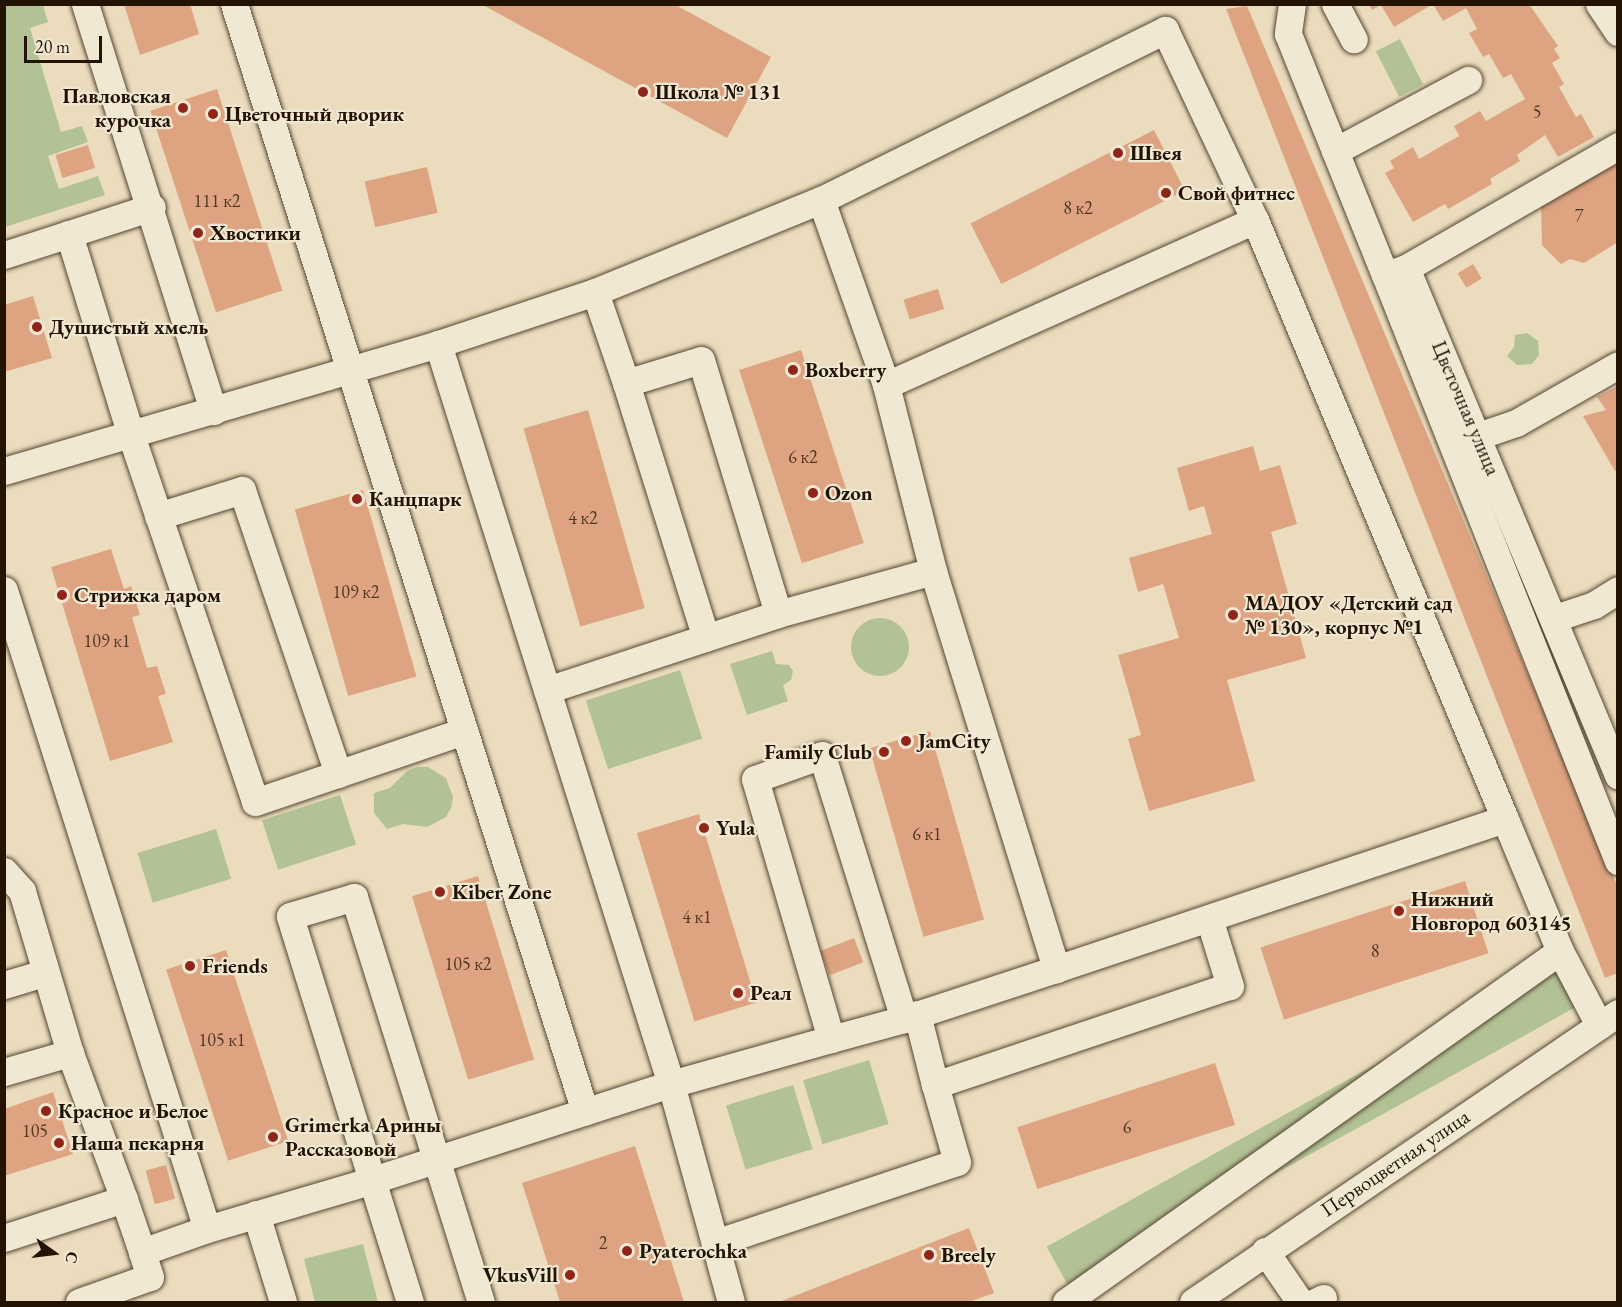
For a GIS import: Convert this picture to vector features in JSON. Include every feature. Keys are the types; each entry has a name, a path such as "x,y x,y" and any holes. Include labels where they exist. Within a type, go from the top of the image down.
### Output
{"street":[{"path":"86,4 152,207 213,411"},
{"path":"234,4 585,1112"},
{"path":"1292,4 1288,34 1335,151 1395,271 1617,861"},
{"path":"1335,4 1354,39"},
{"path":"1599,4 1617,32"},
{"path":"4,471 438,344 595,292 821,200 1165,30 1255,220 1560,951 1608,1019"},
{"path":"1335,151 1468,80"},
{"path":"1395,271 1617,146"},
{"path":"821,200 886,385 933,571 1056,969"},
{"path":"4,255 152,207"},
{"path":"886,385 1255,220"},
{"path":"69,234 131,435 255,802 464,731"},
{"name":"Цветочная улица","path":"1395,271 1478,436 1617,775"},
{"path":"595,292 706,638"},
{"path":"438,344 671,1084 731,1302"},
{"path":"626,383 701,360 778,614"},
{"path":"1478,436 1516,423 1617,365"},
{"path":"158,516 242,490 338,774"},
{"path":"548,690 778,614 933,571"},
{"path":"4,590 207,1229"},
{"path":"1554,618 1594,605 1617,590"},
{"path":"715,1243 957,1162 935,1085 822,755 755,779 831,1039"},
{"path":"142,1252 207,1229 434,1161 671,1084 910,1016 1505,819"},
{"path":"4,871 22,891 44,973 70,1053 150,1277 80,1302"},
{"path":"410,1302 370,1181 290,916 354,897 434,1161 481,1302"},
{"path":"935,1085 1230,986 1209,918"},
{"path":"1066,1302 1560,951"},
{"path":"4,985 44,973"},
{"name":"Первоцветная улица","path":"1193,1302 1608,1019"},
{"path":"4,1072 70,1053"},
{"path":"4,1238 124,1199"},
{"path":"256,1214 283,1302"},
{"path":"1265,1251 1313,1301"}],"green space":[{"path":"5,4 43,5 48,22 30,28 61,132 82,126 88,142 48,156 59,189 98,176 105,195 5,227"},
{"path":"1400,39 1423,84 1399,97 1376,51"},
{"path":"1527,333 1538,341 1539,355 1532,364 1517,365 1507,356 1514,347 1515,335"},
{"path":"874,618 886,618 901,626 909,641 909,653 901,668 886,676 874,676 859,668 851,653 851,641 859,626"},
{"path":"772,651 776,664 789,665 793,671 791,680 783,685 788,701 747,715 730,664"},
{"path":"680,670 702,738 608,769 586,701"},
{"path":"417,767 428,767 446,778 453,797 451,808 446,817 427,827 403,824 387,829 374,813 374,793 390,788 407,771"},
{"path":"340,795 356,844 278,870 262,820"},
{"path":"216,829 231,879 153,903 138,853"},
{"path":"1553,966 1576,1007 1069,1288 1047,1247"},
{"path":"869,1060 889,1124 823,1144 803,1080"},
{"path":"793,1085 813,1149 746,1170 726,1105"},
{"path":"363,1244 378,1302 315,1302 304,1259"}],"building":[{"path":"124,4 190,4 199,34 140,55"},
{"path":"481,4 674,4 771,57 727,138"},
{"path":"1369,4 1433,4 1394,27 1381,5 1372,10"},
{"path":"1433,4 1529,4 1558,46 1554,49 1560,58 1552,63 1564,84 1559,87 1576,117 1581,114 1594,137 1558,157 1545,135 1517,155 1520,161 1490,179 1492,184 1448,209 1445,204 1413,222 1385,173 1394,168 1390,161 1413,147 1419,159 1459,136 1454,126 1480,111 1486,121 1525,99 1511,74 1503,78 1489,54 1483,57 1469,33 1477,29 1466,8 1443,21"},
{"path":"1247,6 1618,888 1618,973 1605,978 1226,9"},
{"path":"217,89 283,291 216,312 150,111"},
{"path":"1154,130 1185,191 1001,284 970,224"},
{"path":"88,145 95,168 63,178 55,155"},
{"path":"1618,162 1618,242 1584,263 1570,259 1561,264 1542,245 1541,207"},
{"path":"427,167 438,213 375,227 365,181"},
{"path":"1473,264 1482,279 1466,288 1458,273"},
{"path":"938,289 944,309 910,320 904,300"},
{"path":"33,296 52,358 4,372 4,305"},
{"path":"801,350 864,543 802,563 739,370"},
{"path":"1618,386 1618,470 1615,471 1583,416 1606,410 1597,397"},
{"path":"588,410 645,608 580,626 524,428"},
{"name":"МАДОУ «Детский сад № 130», корпус №1","path":"1253,446 1260,471 1280,465 1297,524 1271,532 1306,658 1227,680 1255,781 1149,811 1128,739 1141,735 1118,655 1179,638 1163,584 1138,592 1129,558 1212,534 1204,506 1189,511 1177,468"},
{"path":"363,490 416,676 348,696 295,510"},
{"path":"111,549 124,589 131,586 140,615 132,617 147,668 157,666 166,694 158,696 173,742 110,761 51,567"},
{"path":"930,731 984,919 923,937 869,748"},
{"path":"699,814 757,1002 694,1021 637,833"},
{"path":"478,876 534,1060 468,1080 412,896"},
{"path":"1465,881 1488,953 1284,1020 1261,947"},
{"path":"854,938 863,962 830,975 820,951"},
{"path":"226,950 288,1141 228,1161 166,969"},
{"path":"1215,1063 1235,1125 1037,1189 1017,1127"},
{"path":"53,1092 73,1154 4,1176 4,1109"},
{"path":"635,1146 684,1302 560,1302 522,1183"},
{"path":"166,1165 175,1199 155,1204 146,1170"},
{"path":"969,1228 994,1293 969,1302 779,1302"}],"place":[{"name":"Школа № 131","path":"643,92"},
{"name":"Павловская курочка","path":"183,108"},
{"name":"Цветочный дворик","path":"213,114"},
{"name":"Швея","path":"1118,153"},
{"name":"Свой фитнес","path":"1166,193"},
{"name":"Хвостики","path":"198,233"},
{"name":"Душистый хмель","path":"37,327"},
{"name":"Boxberry","path":"793,370"},
{"name":"Ozon","path":"813,493"},
{"name":"Канцпарк","path":"357,499"},
{"name":"Стрижка даром","path":"62,595"},
{"name":"МАДОУ «Детский сад № 130», корпус №1","path":"1233,615"},
{"name":"JamCity","path":"906,741"},
{"name":"Family Club","path":"884,752"},
{"name":"Yula","path":"704,828"},
{"name":"Kiber Zone","path":"440,892"},
{"name":"Нижний Новгород 603145","path":"1399,911"},
{"name":"Friends","path":"190,966"},
{"name":"Реал","path":"738,993"},
{"name":"Красное и Белое","path":"46,1111"},
{"name":"Grimerka Арины Рассказовой","path":"273,1137"},
{"name":"Наша пекарня","path":"59,1143"},
{"name":"Pyaterochka","path":"627,1251"},
{"name":"Breely","path":"929,1255"},
{"name":"VkusVill","path":"570,1275"}]}
